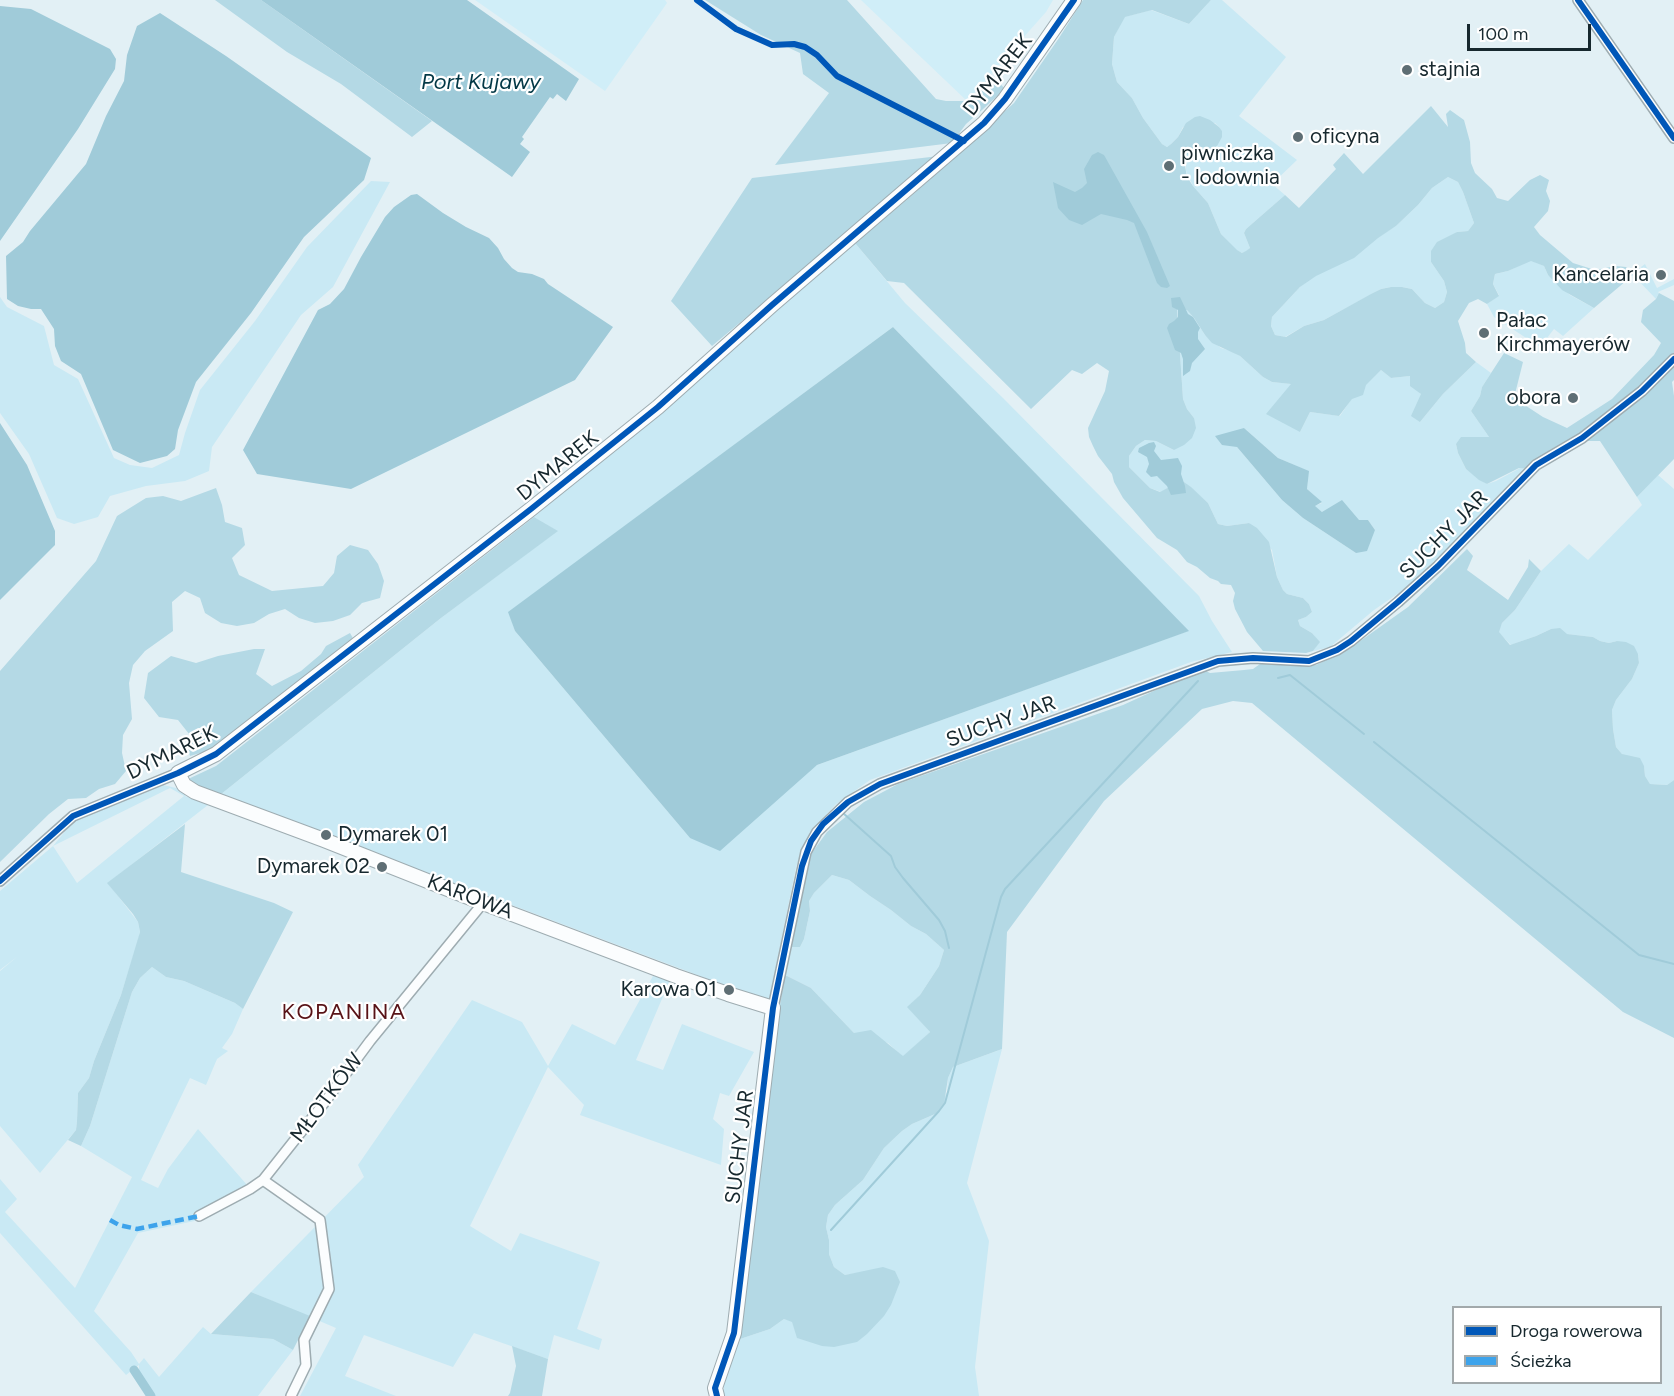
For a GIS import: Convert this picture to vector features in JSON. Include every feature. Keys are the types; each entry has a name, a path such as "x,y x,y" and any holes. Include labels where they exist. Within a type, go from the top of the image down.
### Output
{"street":[{"name":"DYMAREK","path":"0,881 73,816 178,773 216,754 555,490 663,402 984,123 1005,99 1074,0"},
{"path":"1578,0 1674,138"},
{"name":"SUCHY JAR","path":"714,1393 734,1333 773,1008 806,852 816,832 848,802 880,784 1218,661 1253,658 1309,661 1336,650 1351,641 1438,566 1536,465 1582,438 1642,391 1674,359"},
{"name":"KAROWA","path":"178,773 185,787 195,792 676,976 773,1008"},
{"name":"MŁOTKÓW","path":"200,1216 263,1180 370,1041 483,903"},
{"path":"263,1180 320,1220 329,1288 304,1340 306,1365 291,1396"}],"shaded area":[{"path":"215,0 261,0 432,121 412,137 341,84 287,52"},
{"path":"475,0 665,0 667,3 605,91"},
{"path":"705,0 847,0 936,99 967,101 977,94 991,74 1005,89 966,124 952,143 775,165 829,93 803,74 800,53 761,35"},
{"path":"861,0 1053,0 1046,12 967,101"},
{"path":"1083,0 1211,0 1189,24 1152,10 1125,17 1114,37 1112,64 1117,82 1132,98 1162,144 1167,147 1171,144 1186,123 1195,117 1200,116 1210,120 1222,131 1222,137 1217,146 1212,149 1196,146 1188,154 1185,166 1187,177 1208,203 1221,234 1242,253 1250,248 1244,233 1246,229 1285,195 1299,208 1336,169 1333,165 1344,153 1363,174 1431,106 1448,127 1446,114 1450,110 1464,120 1470,142 1471,163 1475,173 1492,189 1497,198 1508,201 1530,180 1540,175 1549,180 1546,191 1550,201 1548,211 1534,227 1540,235 1573,263 1595,270 1616,266 1626,267 1633,275 1594,308 1562,290 1548,275 1544,266 1531,261 1495,274 1493,284 1499,296 1487,304 1478,299 1469,303 1458,321 1466,353 1476,362 1443,394 1420,422 1411,416 1421,394 1410,386 1410,376 1391,378 1381,370 1366,385 1363,395 1352,399 1339,416 1310,412 1300,432 1266,414 1291,384 1272,382 1263,377 1240,356 1212,343 1187,310 1177,309 1183,399 1194,418 1196,428 1192,438 1174,450 1156,441 1145,440 1136,446 1129,456 1129,467 1150,488 1160,492 1184,482 1208,503 1218,524 1227,526 1249,523 1257,528 1269,542 1277,577 1283,590 1287,594 1303,598 1309,604 1312,612 1298,620 1300,626 1312,633 1320,642 1313,651 1306,653 1263,651 1247,632 1235,609 1233,601 1235,593 1231,585 1221,584 1210,578 1187,562 1177,550 1157,538 1123,498 1112,474 1093,446 1088,428 1105,391 1109,371 1097,363 1082,374 1072,370 1031,409 904,283 887,281 855,243 910,197 1014,103","holes":["1448,177 1458,182 1474,223 1468,231 1457,232 1437,242 1431,251 1431,262 1444,281 1447,292 1444,302 1435,308 1425,303 1412,289 1391,287 1381,289 1324,320 1304,326 1286,337 1275,335 1271,326 1272,317 1300,287 1316,276 1354,258 1396,226 1432,188"]},
{"path":"1211,0 1222,0 1286,57 1239,116 1297,160 1272,184 1285,195 1246,229 1244,233 1250,248 1242,253 1236,250 1221,234 1208,203 1193,186 1186,171 1186,159 1191,149 1196,146 1207,149 1222,132 1219,127 1215,123 1183,127 1178,137 1167,147 1162,144 1143,118 1132,98 1117,82 1112,64 1114,37 1124,17 1151,10 1189,24"},
{"path":"939,156 712,346 671,301 752,178"},
{"path":"1448,177 1458,182 1474,223 1468,231 1457,232 1431,262 1444,281 1447,292 1444,302 1435,308 1425,303 1412,289 1391,287 1381,289 1324,320 1304,326 1285,337 1275,335 1271,326 1272,317 1300,287 1396,226 1432,188"},
{"path":"371,181 390,182 333,287 301,315 212,447 209,471 185,481 146,486 110,496 98,517 74,524 57,518 29,454 0,413 0,297 7,307 44,326 54,365 78,379 114,458 130,465 152,468 179,455 200,390 255,321 307,247"},
{"path":"855,243 905,303 1003,398 1199,596 1232,652 1191,662 870,780 835,805 810,832 796,867 769,1002 220,795 441,618 557,531 534,517","holes":["893,327 1188,631 817,765 690,838 515,631 509,612"]},
{"path":"1531,260 1544,266 1548,275 1570,295 1594,308 1563,336 1554,329 1540,347 1494,317 1487,304 1499,295 1493,284 1495,274 1508,271"},
{"path":"1645,264 1657,288 1674,279 1674,285 1658,292 1656,299 1633,275 1640,268 1646,277 1641,267"},
{"path":"1659,293 1674,301 1674,380 1672,382 1674,459 1637,497 1600,441 1584,441 1528,469 1519,468 1487,484 1466,469 1456,444 1461,437 1489,437 1471,411 1480,396 1482,387 1504,353 1523,362 1514,398 1543,417 1567,428 1612,399 1654,355 1661,343 1641,322 1643,310 1656,299"},
{"path":"1177,308 1187,310 1205,335 1221,348 1240,356 1263,377 1272,382 1292,384 1300,432 1310,412 1340,416 1352,398 1381,370 1391,378 1410,376 1421,394 1420,422 1443,394 1476,362 1491,373 1471,411 1489,437 1456,444 1458,453 1466,469 1487,484 1520,468 1528,469 1403,590 1374,610 1330,647 1313,651 1319,642 1312,633 1300,626 1298,620 1312,612 1309,604 1303,598 1287,594 1283,590 1277,577 1272,550 1249,523 1227,526 1218,524 1208,503 1184,482 1161,492 1150,488 1129,467 1129,456 1136,446 1145,440 1156,441 1174,450 1194,418 1183,399","holes":["1244,428 1278,458 1308,471 1307,489 1322,503 1314,506 1322,512 1368,520 1375,530 1356,553 1303,518 1282,500 1237,447"]},
{"path":"1658,475 1674,489 1674,780 1667,785 1650,784 1645,776 1644,767 1622,754 1616,747 1612,710 1616,700 1632,679 1639,663 1638,654 1617,641 1609,643 1593,637 1566,634 1551,629 1511,645 1498,632 1502,623 1515,610 1541,571 1569,544 1588,560 1642,505 1637,497"},
{"path":"216,488 225,522 242,528 245,545 232,558 239,575 272,591 323,586 334,573 337,556 350,545 368,550 378,564 384,581 380,598 362,603 350,615 333,621 315,623 299,618 285,609 269,614 254,623 237,626 221,623 205,613 200,598 185,591 172,602 173,631 145,651 133,665 129,683 132,719 123,735 122,753 126,771 115,784 99,789 86,798 68,799 49,814 0,862 0,671 96,561 117,516 146,498 163,496 181,501"},
{"path":"534,517 558,531 441,618 220,795 186,780 216,766"},
{"path":"1467,549 1473,556 1467,570 1508,600 1528,567 1529,559 1541,571 1515,610 1502,623 1499,632 1510,645 1551,629 1560,628 1567,634 1593,637 1609,643 1626,642 1634,646 1638,654 1639,663 1632,679 1616,700 1612,710 1613,729 1616,747 1622,754 1640,758 1650,784 1667,785 1674,780 1674,1038 1623,1012 1252,703 1233,701 1202,709 1104,801 1007,932 1002,1049 953,1067 948,1078 944,1104 935,1114 902,1131 884,1148 863,1180 835,1205 828,1215 826,1227 829,1254 834,1267 845,1275 883,1267 895,1271 900,1282 884,1316 857,1342 834,1347 822,1346 797,1338 792,1322 784,1319 770,1329 737,1340 774,1042 785,975 811,988 854,1033 871,1030 903,1056 930,1032 907,1007 920,995 939,966 944,950 926,934 911,926 849,880 832,875 814,893 809,901 810,911 804,939 800,947 791,947 811,854 827,832 864,802 898,784 1123,705 1202,669 1210,673 1253,669 1260,664 1316,665 1349,649 1408,607"},
{"path":"350,633 354,640 214,749 190,756 187,747 193,739 178,720 159,717 144,698 148,673 171,656 196,663 218,656 265,649 256,674 272,686 301,671 321,654 326,646"},
{"path":"159,784 186,792 185,796 208,805 108,883 138,922 140,932 138,941 121,995 89,1078 78,1093 76,1130 40,1173 0,1126 0,971 18,956 0,970 0,891 53,846 75,819","holes":["170,788 184,796 77,883 53,846"]},
{"path":"185,824 181,872 274,903 293,912 243,1009 235,1003 184,981 166,977 152,967 140,978 132,992 90,1126 81,1146 68,1140 76,1130 78,1093 89,1078 121,995 140,932 133,914 107,883"},
{"path":"832,875 849,880 911,926 926,934 944,950 939,966 920,995 908,1007 930,1032 903,1057 888,1043 854,1033 811,988 785,975 791,947 800,947 804,939 810,911 809,901"},
{"path":"152,967 166,977 184,981 235,1003 243,1009 232,1034 222,1048 228,1051 217,1059 206,1085 190,1078 141,1180 158,1188 168,1169 198,1129 248,1186 199,1220 138,1233 94,1311 139,1364 144,1358 159,1377 203,1327 211,1334 273,1339 293,1350 258,1396 154,1396 139,1371 139,1365 126,1375 0,1233 0,1179 17,1199 5,1212 75,1288 132,1177 81,1146 90,1126 132,992 140,978"},
{"path":"653,976 670,980 636,1060 663,1070 682,1024 754,1052 729,1096 720,1093 713,1119 724,1129 721,1165 580,1115 584,1105 548,1067 470,1226 511,1251 520,1233 600,1262 577,1329 602,1339 599,1350 554,1335 548,1359 474,1333 453,1367 364,1335 345,1376 396,1396 300,1396 336,1328 251,1292 364,1177 358,1165 472,1000 522,1022 548,1066 572,1024 615,1045"},
{"path":"1002,1049 967,1183 989,1241 975,1367 979,1396 724,1396 724,1375 737,1340 770,1329 784,1319 792,1321 798,1338 810,1341 857,1273 845,1275 834,1267 829,1254 826,1227 828,1215 835,1205 863,1180 884,1148 902,1131 935,1114 947,1092 948,1078 953,1067"},
{"path":"251,1292 310,1316 293,1350 273,1339 211,1334"},
{"path":"512,1346 548,1359 542,1396 508,1396 516,1366"}],"water":[{"name":"Port Kujawy","path":"261,0 467,0 579,79 566,101 557,94 553,99 550,97 522,137 524,139 520,144 530,152 512,177"},
{"path":"0,6 31,9 110,49 116,59 115,69 78,129 0,241"},
{"path":"160,13 226,56 371,158 364,180 304,237 251,313 196,382 178,430 175,449 167,456 140,463 113,450 81,374 61,361 55,346 54,329 41,309 18,306 7,299 6,256 23,242 86,164 124,81 127,55 137,26"},
{"path":"1098,152 1104,155 1147,232 1170,286 1167,288 1157,283 1134,223 1101,214 1082,225 1069,220 1058,208 1053,182 1075,192 1082,188 1087,183 1084,169 1092,155"},
{"path":"417,194 443,213 489,238 512,268 518,272 544,279 548,284 613,327 575,380 351,489 257,474 243,450 318,310 330,304 344,289 385,217 394,207 411,195"},
{"path":"1180,297 1188,314 1193,317 1200,328 1198,339 1205,349 1192,363 1190,371 1183,376 1181,353 1175,350 1167,328 1178,317 1178,310 1172,307 1171,298"},
{"path":"893,327 1189,631 817,765 720,851 690,838 515,631 508,612"},
{"path":"0,423 27,465 55,531 55,545 0,600"},
{"path":"1244,428 1278,458 1309,471 1307,489 1322,502 1315,506 1322,512 1342,500 1359,520 1368,520 1375,530 1367,551 1356,553 1303,518 1282,500 1237,447 1222,445 1215,436"},
{"path":"1154,442 1156,446 1154,451 1161,460 1178,458 1182,466 1181,474 1186,493 1171,495 1167,486 1157,476 1151,477 1146,472 1149,464 1147,457 1138,452 1139,448"}],"waterway":[{"path":"1278,678 1290,675 1364,734"},
{"path":"831,1230 945,1103 1005,889 1198,681"},
{"path":"1374,742 1639,955 1674,964"},
{"path":"843,813 891,856 903,878 939,920 945,931 949,948"},
{"path":"134,1370 151,1396"}],"marked path":[{"path":"110,1220 119,1225 137,1229 199,1216"}],"cycle path":[{"path":"697,0 736,29 772,45 794,44 805,47 817,55 837,76 964,141"},
{"path":"0,881 73,816 178,773 216,754 531,509 658,407 772,305 984,123 1005,99 1074,0"},
{"path":"1578,0 1674,138"},
{"path":"717,1396 715,1388 734,1333 773,1008 802,866 811,841 823,824 848,802 880,784 1218,661 1253,658 1309,661 1337,650 1398,602 1438,566 1536,465 1582,438 1642,391 1674,359"}],"place":[{"name":"stajnia","path":"1407,70"},
{"name":"oficyna","path":"1298,137"},
{"name":"piwniczka - lodownia","path":"1169,166"},
{"name":"Kancelaria","path":"1661,275"},
{"name":"Pałac Kirchmayerów","path":"1484,333"},
{"name":"obora","path":"1573,398"},
{"name":"Dymarek 01","path":"326,835"},
{"name":"Dymarek 02","path":"382,867"},
{"name":"Karowa 01","path":"729,990"}],"district":[{"name":"KOPANINA","path":"344,1013"}]}
